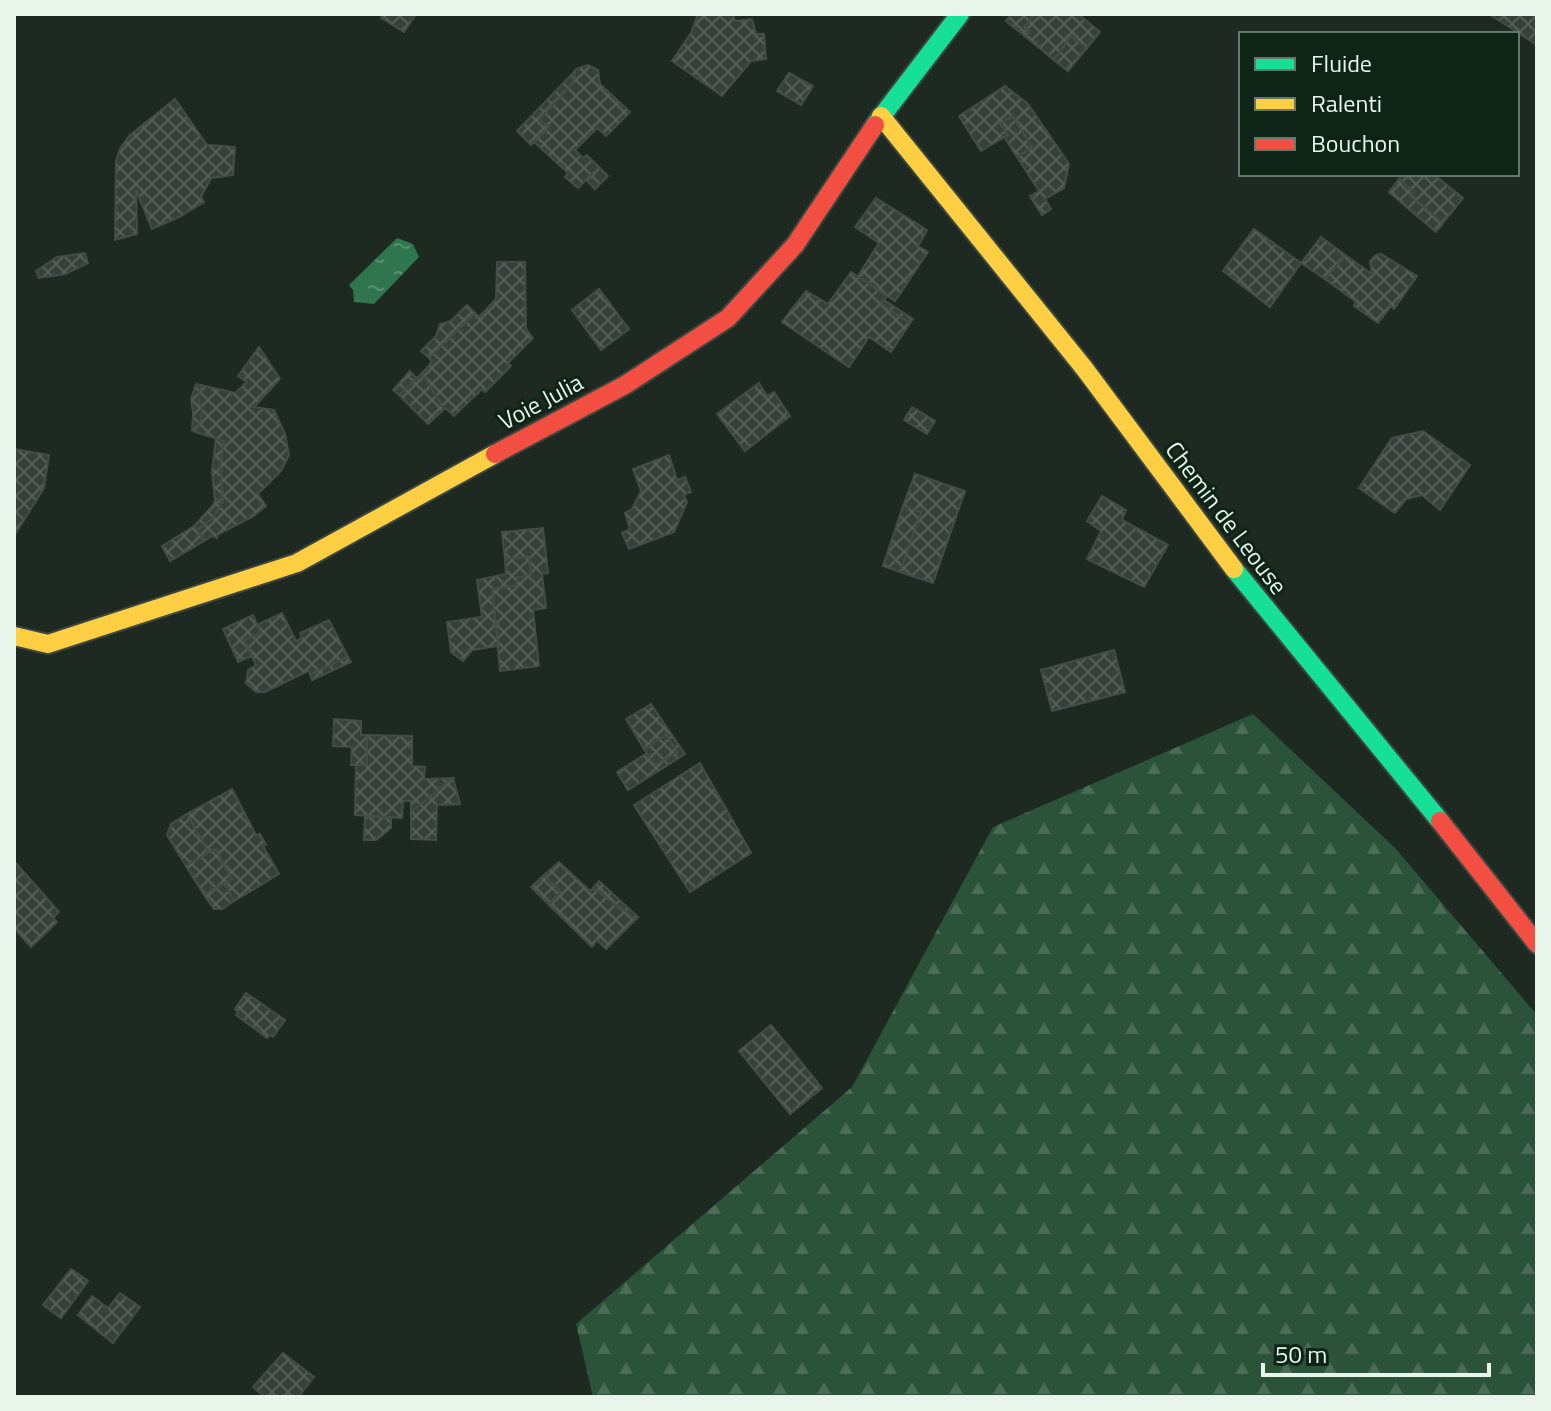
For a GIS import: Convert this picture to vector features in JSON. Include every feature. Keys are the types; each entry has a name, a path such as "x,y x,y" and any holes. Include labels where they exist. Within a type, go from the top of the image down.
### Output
{"street":[{"name":"Voie Julia","path":"14,636 48,644 297,563 625,385 728,318 795,245 881,116 960,14"},
{"name":"Chemin de Leouse","path":"881,116 1084,368 1257,600 1405,777 1537,944"}],"green space":[{"path":"1253,714 1396,849 1537,1015 1537,1397 593,1397 576,1324 852,1087 993,827"}],"water":[{"path":"397,238 413,244 419,257 374,304 354,302 353,290 349,285"}],"building":[{"path":"384,14 416,14 404,32 381,18"},
{"path":"698,14 733,14 735,21 752,19 756,34 764,34 766,59 751,61 722,96 672,61 691,33"},
{"path":"1011,14 1035,14 1024,27 1030,32 1026,37 1006,21"},
{"path":"1035,14 1078,14 1100,32 1087,48 1071,36 1054,60 1026,37 1030,32 1024,27"},
{"path":"1537,14 1537,45 1519,32 1492,16"},
{"path":"1071,36 1087,48 1068,71 1054,60"},
{"path":"588,65 598,70 600,84 630,112 606,136 597,128 575,150 583,158 587,155 599,167 578,188 565,177 568,173 534,142 549,127 539,119 574,82 576,69"},
{"path":"575,71 574,82 539,119 549,127 531,145 517,131"},
{"path":"789,73 813,86 801,105 777,91"},
{"path":"1005,86 1028,104 1069,164 1064,188 1045,199 1051,209 1042,215 1030,196 1039,191 1017,157 1032,147 1013,116 1000,124 1008,135 981,151 959,116"},
{"path":"175,99 207,145 235,147 233,175 211,178 201,197 204,202 152,229 136,190 137,234 115,240 116,161 120,149 129,136"},
{"path":"1013,116 1032,147 1017,157 1000,124"},
{"path":"599,167 608,176 595,189 586,180"},
{"path":"1401,176 1436,176 1463,198 1443,223 1410,196 1414,192 1399,179"},
{"path":"1399,179 1414,192 1410,196 1443,223 1436,232 1389,192"},
{"path":"876,198 927,230 918,246 928,252 895,301 858,276 879,243 855,227"},
{"path":"1254,229 1301,263 1270,307 1223,271"},
{"path":"1321,237 1345,255 1325,279 1301,263"},
{"path":"85,253 88,263 65,274 39,278 36,271 57,257"},
{"path":"1381,254 1417,276 1394,309 1391,306 1378,323 1325,279 1345,255 1372,274 1370,261"},
{"path":"497,262 525,262 526,329 533,338 485,392 482,389 454,416 444,409 422,373 432,362 429,358 475,313 479,317 496,299"},
{"path":"851,272 887,296 881,304 910,323 891,352 869,337 849,367 782,322 806,291 828,304"},
{"path":"599,289 629,329 601,350 572,310"},
{"path":"884,300 913,319 910,323 881,304"},
{"path":"467,305 475,313 429,358 421,351 436,336 440,324 451,321"},
{"path":"259,347 280,379 254,407 274,410 285,434 289,455 281,471 258,494 266,506 217,535 217,538 212,536 204,541 197,530 213,518 223,500 220,466 224,441 195,432 201,419 198,398 201,385 235,393 247,382 238,376"},
{"path":"410,371 417,379 399,395 393,390"},
{"path":"422,373 444,409 428,424 399,395"},
{"path":"759,383 767,396 774,392 790,416 745,451 717,414"},
{"path":"196,384 201,385 198,398 202,411 195,432 192,430 191,399"},
{"path":"912,407 935,421 927,434 904,420"},
{"path":"1423,431 1470,465 1440,510 1422,495 1406,499 1395,513 1359,488 1392,438"},
{"path":"216,438 224,441 220,466 223,500 215,499 212,472"},
{"path":"14,449 49,455 44,488 14,536"},
{"path":"669,455 677,480 685,477 691,492 684,495 687,502 674,532 629,549 622,533 630,529 625,513 632,509 641,491 633,469"},
{"path":"915,474 965,491 933,583 900,572 921,512 903,506"},
{"path":"1102,496 1126,510 1122,520 1168,545 1144,587 1087,559 1101,531 1087,521"},
{"path":"215,499 223,500 213,518 197,530 194,526"},
{"path":"903,506 921,512 900,572 883,566"},
{"path":"194,526 204,541 170,561 162,546"},
{"path":"543,528 548,573 542,574 546,608 533,610 539,666 500,671 492,589 517,585 517,577 531,575 529,557 505,559 502,532"},
{"path":"529,557 531,575 517,577 517,585 492,589 498,646 472,650 463,661 451,652 447,622 482,617 477,580 506,574 505,559"},
{"path":"282,613 296,641 302,638 300,633 329,620 348,657 310,674 308,671 265,692 256,692 246,683 248,670 256,665 244,640 261,633 257,625"},
{"path":"253,615 261,633 244,640 252,656 238,662 223,629"},
{"path":"1114,650 1125,692 1052,711 1041,670"},
{"path":"348,657 351,662 312,680 310,674"},
{"path":"651,704 685,754 628,790 617,772 647,753 655,765 677,752 666,735 644,749 626,719"},
{"path":"334,719 361,721 361,735 367,735 367,765 351,765 352,747 333,746"},
{"path":"367,735 412,736 412,766 425,767 424,779 453,778 411,812 411,801 403,801 402,818 355,815 356,765 367,765"},
{"path":"666,735 677,752 655,765 644,749"},
{"path":"700,763 751,853 690,892 634,805"},
{"path":"453,778 460,804 437,805 436,840 411,839 411,812"},
{"path":"232,789 256,835 260,834 266,845 263,846 279,874 234,901 224,883 232,879 215,849 209,853 187,814"},
{"path":"187,814 209,853 186,866 167,835 171,824"},
{"path":"365,816 391,818 391,828 376,840 364,840"},
{"path":"215,849 232,879 204,895 186,866"},
{"path":"14,861 59,912 53,918 57,922 31,947 14,928"},
{"path":"559,862 590,891 593,888 636,919 606,949 597,940 592,947 549,905 561,892 544,875"},
{"path":"544,875 561,892 548,904 531,887"},
{"path":"599,881 638,917 636,919 593,888"},
{"path":"224,883 234,901 222,909 214,909 204,895"},
{"path":"246,993 285,1020 273,1037 270,1035 267,1038 236,1015 238,1012 235,1009"},
{"path":"771,1025 822,1088 790,1114 739,1051"},
{"path":"71,1269 88,1281 61,1318 43,1305"},
{"path":"120,1293 140,1307 113,1343 78,1315 92,1296 108,1308"},
{"path":"283,1353 314,1377 300,1395 302,1397 265,1397 253,1387"}],"traffic: fast":[{"path":"875,125 960,14"},
{"path":"1234,569 1440,821"}],"traffic: slow":[{"path":"881,116 1084,368 1234,569"},
{"path":"14,636 48,644 297,563 495,454"}],"traffic: jam":[{"path":"495,454 625,385 728,318 795,245 875,125"},
{"path":"1440,821 1537,944"}]}
